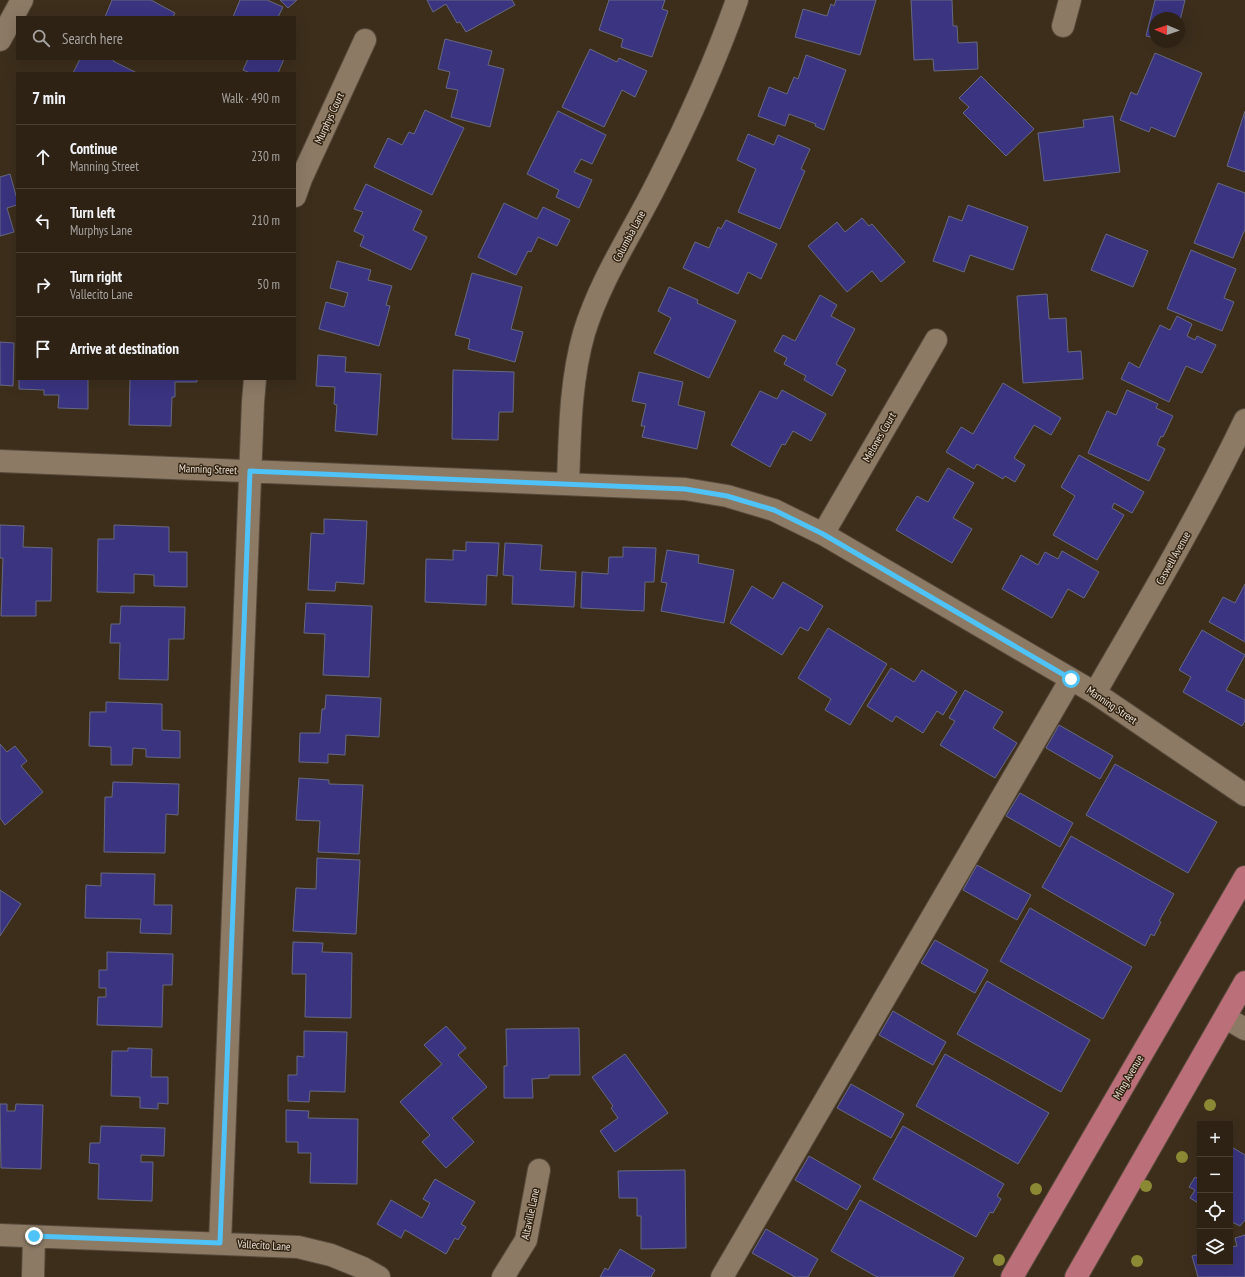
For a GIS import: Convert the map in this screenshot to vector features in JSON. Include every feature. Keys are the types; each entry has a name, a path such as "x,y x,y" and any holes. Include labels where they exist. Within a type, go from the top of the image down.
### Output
{"main road":[{"name":"Ming Avenue","path":"1012,1277 1245,877"},
{"path":"1076,1277 1226,1018 1245,982"}],"street":[{"path":"0,40 22,0"},
{"name":"Columbia Lane","path":"568,483 574,380 584,333 600,289 657,184 693,108 730,21 737,0"},
{"path":"1063,26 1070,0"},
{"name":"Murphys Court","path":"296,193 301,179 365,40"},
{"name":"Melones Court","path":"823,534 936,340"},
{"path":"220,1243 250,471 255,380"},
{"name":"Caswell Avenue","path":"1095,693 1167,569 1219,473 1245,420"},
{"name":"Manning Street","path":"0,461 568,483 685,489 727,496 774,510 823,534 1095,693 1245,795"},
{"path":"722,1277 1071,679"},
{"path":"1226,1018 1245,1029"},
{"name":"Altaville Lane","path":"504,1277 526,1240 539,1170"},
{"name":"Vallecito Lane","path":"0,1235 298,1247 331,1255 363,1268 379,1277"},
{"path":"33,1277 34,1236"}],"building":[{"path":"112,0 151,0 175,13 174,16 105,16"},
{"path":"240,0 267,0 283,7 278,16 233,16"},
{"path":"280,0 297,0 288,8"},
{"path":"427,0 512,0 515,5 466,32 460,22 457,23 446,4 433,12"},
{"path":"609,0 665,0 662,9 668,11 652,57 621,47 623,39 599,30"},
{"path":"836,0 876,0 860,55 795,37 803,9 827,16 831,4 834,6"},
{"path":"911,0 952,0 953,26 957,26 958,43 977,42 978,69 934,71 933,59 914,60"},
{"path":"1155,0 1185,0 1182,12 1152,12"},
{"path":"1149,24 1149,37 1146,36"},
{"path":"445,39 492,51 488,65 504,69 490,127 451,117 458,90 446,88 450,72 438,69"},
{"path":"590,49 617,62 619,58 647,71 635,97 622,90 604,127 562,107"},
{"path":"1155,53 1202,73 1175,137 1151,127 1149,132 1120,120 1131,92 1137,95"},
{"path":"806,55 846,70 824,130 815,126 816,124 789,114 785,126 758,116 769,87 787,94 794,77 798,79"},
{"path":"80,60 114,60 135,72 74,72"},
{"path":"248,60 284,60 278,72 248,72 243,70"},
{"path":"981,76 1034,129 1006,156 963,113 969,107 959,98"},
{"path":"425,110 464,128 432,195 374,167 388,138 402,145 409,132 414,134"},
{"path":"558,111 606,135 592,164 581,159 574,172 592,180 579,208 556,197 559,190 527,174"},
{"path":"1245,111 1245,172 1227,166"},
{"path":"1113,116 1120,172 1044,181 1038,133 1084,127 1083,120"},
{"path":"748,134 774,145 778,135 810,149 801,169 805,171 780,229 738,212 756,169 737,160"},
{"path":"10,174 16,195 16,205 7,208 14,232 0,236 0,177"},
{"path":"1218,183 1245,193 1245,229 1233,258 1194,243"},
{"path":"366,184 422,211 413,230 427,237 411,270 360,246 364,236 354,231 363,212 354,209"},
{"path":"504,203 537,219 543,207 570,220 557,246 538,237 531,252 528,251 516,275 478,257"},
{"path":"968,205 1028,227 1013,270 970,255 964,272 933,261 949,216 962,221"},
{"path":"862,218 869,226 872,224 905,262 881,282 872,271 847,292 808,246 837,222 845,232"},
{"path":"726,220 777,244 761,279 748,272 738,294 683,268 695,242 709,248 718,227 721,229"},
{"path":"1106,234 1148,251 1133,287 1091,270"},
{"path":"1191,250 1236,269 1224,298 1234,302 1222,331 1167,309"},
{"path":"337,261 371,270 368,280 392,286 386,305 390,306 379,346 319,329 326,302 344,307 348,293 330,288"},
{"path":"472,273 522,287 511,329 523,332 515,362 468,349 470,339 455,335"},
{"path":"669,287 698,300 697,303 736,321 709,378 654,353 671,318 658,311"},
{"path":"1047,294 1049,319 1066,318 1068,352 1081,351 1083,379 1023,383 1017,296"},
{"path":"820,295 837,305 831,316 855,329 836,364 846,370 832,396 804,380 806,376 784,364 787,358 774,351 783,335 795,341"},
{"path":"1177,316 1192,324 1187,336 1195,340 1197,336 1216,345 1202,373 1186,366 1169,402 1121,379 1129,362 1139,368 1160,325 1170,330"},
{"path":"0,342 14,343 13,386 0,385"},
{"path":"318,355 346,357 345,372 381,374 377,435 335,431 337,405 334,404 335,387 316,386"},
{"path":"453,370 514,372 513,412 499,412 498,440 452,439"},
{"path":"639,372 683,382 678,405 705,412 697,449 642,437 645,426 641,426 646,404 632,401"},
{"path":"19,380 88,380 88,409 58,408 59,395 44,395 44,390 19,389"},
{"path":"130,380 197,380 197,382 175,382 175,397 172,397 171,426 129,425"},
{"path":"1003,383 1061,418 1051,435 1034,425 1014,458 1025,465 1015,482 1005,476 1003,479 977,464 974,469 946,452 961,427 973,434"},
{"path":"782,390 826,414 811,441 793,431 785,445 782,444 770,467 731,445 760,391 777,399"},
{"path":"1127,390 1158,404 1156,408 1173,416 1163,437 1161,436 1157,445 1165,449 1149,481 1088,453 1107,411 1116,415"},
{"path":"1079,455 1144,492 1132,513 1114,503 1112,508 1124,515 1097,560 1053,535 1075,496 1061,487"},
{"path":"948,468 974,483 953,518 972,529 952,563 896,530 917,496 928,502"},
{"path":"324,519 367,521 364,584 336,582 335,591 308,590 311,533 324,534"},
{"path":"0,525 24,526 23,547 52,548 51,601 36,601 36,616 1,616 3,558 0,558"},
{"path":"114,525 169,527 169,552 187,552 187,587 154,586 154,575 134,574 134,593 97,592 98,539 114,539"},
{"path":"466,542 499,543 497,576 487,575 486,605 425,602 426,559 453,560 453,550 466,551"},
{"path":"505,543 542,545 540,570 576,572 574,607 512,604 513,576 503,575"},
{"path":"623,547 656,548 654,582 645,582 644,611 581,608 582,572 608,574 609,557 623,557"},
{"path":"667,550 699,555 698,563 734,570 724,623 661,611 667,583 661,582"},
{"path":"1062,551 1099,572 1084,598 1068,589 1052,618 1002,589 1021,555 1038,565 1045,552 1058,559"},
{"path":"783,582 823,606 808,631 800,627 782,655 730,623 752,586 773,599"},
{"path":"1245,584 1245,642 1209,622 1223,597 1235,603"},
{"path":"306,603 372,606 369,677 323,675 325,634 304,633"},
{"path":"121,606 185,607 184,639 169,639 168,680 119,679 120,643 110,643 111,624 120,624"},
{"path":"828,628 887,664 850,725 825,710 831,699 798,678"},
{"path":"1202,630 1245,655 1226,690 1245,700 1245,721 1242,726 1183,692 1191,677 1179,670"},
{"path":"891,668 914,682 922,670 957,692 943,715 937,711 923,733 896,716 892,722 867,706"},
{"path":"965,690 1003,712 993,728 1017,743 995,778 940,745 955,721 949,718"},
{"path":"326,695 381,698 379,737 346,735 345,755 328,754 328,763 299,762 300,733 320,733 322,709 325,709"},
{"path":"106,702 162,704 162,730 180,731 180,758 146,757 146,749 133,748 132,765 111,765 111,747 89,746 90,712 106,712"},
{"path":"1059,725 1113,756 1100,779 1046,748"},
{"path":"0,744 7,752 15,746 27,761 21,766 43,792 5,825 0,818"},
{"path":"1115,764 1217,822 1188,873 1086,815"},
{"path":"299,778 329,780 329,784 363,785 359,854 318,852 320,821 296,820"},
{"path":"113,782 179,784 178,815 166,814 165,853 104,852 105,797 112,797"},
{"path":"1020,793 1073,823 1060,847 1006,816"},
{"path":"1071,836 1174,894 1159,921 1161,922 1154,936 1151,934 1145,946 1042,887"},
{"path":"317,858 360,860 356,934 293,931 296,888 316,889"},
{"path":"977,865 1031,895 1017,920 963,890"},
{"path":"101,873 155,874 154,905 172,905 171,934 140,933 141,919 85,918 86,885 101,886"},
{"path":"0,890 21,904 0,936"},
{"path":"1030,908 1132,967 1103,1019 1000,961"},
{"path":"935,940 988,970 975,993 921,963"},
{"path":"293,942 323,943 322,952 352,953 351,1018 305,1017 306,974 292,974"},
{"path":"107,952 173,954 172,985 163,985 162,1027 97,1025 98,997 106,997 106,988 99,988 99,970 107,970"},
{"path":"987,981 1090,1040 1061,1092 957,1034"},
{"path":"893,1011 946,1042 933,1065 879,1035"},
{"path":"446,1026 466,1048 458,1055 487,1087 452,1118 474,1142 446,1168 422,1142 430,1135 400,1102 442,1064 424,1045"},
{"path":"579,1028 580,1075 549,1075 549,1078 532,1079 533,1098 504,1098 504,1066 507,1066 506,1029"},
{"path":"304,1031 347,1032 345,1092 310,1091 309,1102 288,1101 288,1075 297,1075 297,1056 304,1057"},
{"path":"128,1048 152,1049 151,1077 168,1077 168,1104 158,1103 158,1109 140,1108 140,1097 111,1096 112,1051 128,1051"},
{"path":"625,1054 668,1113 615,1152 600,1131 618,1118 611,1108 613,1106 592,1077"},
{"path":"945,1054 1049,1113 1018,1164 916,1106"},
{"path":"851,1084 904,1114 891,1138 837,1108"},
{"path":"0,1104 7,1104 7,1111 15,1111 16,1104 43,1105 41,1169 1,1168"},
{"path":"286,1110 309,1111 308,1118 358,1119 357,1184 310,1183 311,1153 298,1153 298,1142 286,1142"},
{"path":"101,1126 165,1128 164,1156 141,1155 141,1162 153,1162 152,1201 98,1199 99,1164 89,1163 90,1143 100,1143"},
{"path":"903,1126 1004,1184 997,1196 1001,1199 993,1213 990,1212 976,1237 873,1179"},
{"path":"1233,1148 1245,1155 1245,1220 1240,1226 1233,1222"},
{"path":"809,1156 861,1186 847,1210 795,1180"},
{"path":"685,1170 686,1248 641,1249 641,1216 637,1216 637,1198 619,1198 618,1171"},
{"path":"1195,1177 1197,1178 1197,1202 1190,1198 1195,1190 1189,1187"},
{"path":"435,1179 475,1202 461,1224 466,1227 458,1240 455,1238 446,1254 405,1230 401,1238 377,1224 391,1200 422,1218 430,1203 423,1199"},
{"path":"860,1200 964,1258 953,1277 877,1277 831,1251"},
{"path":"766,1229 818,1259 808,1277 795,1277 752,1253"},
{"path":"1245,1235 1245,1277 1198,1277 1192,1256 1197,1255 1197,1265 1233,1265 1233,1247 1237,1246 1235,1238"},
{"path":"620,1249 655,1270 651,1277 600,1277 605,1268 608,1270"}],"route":[{"path":"34,1236 220,1243 250,471 685,489 727,496 774,510 823,534 1071,679"}]}
